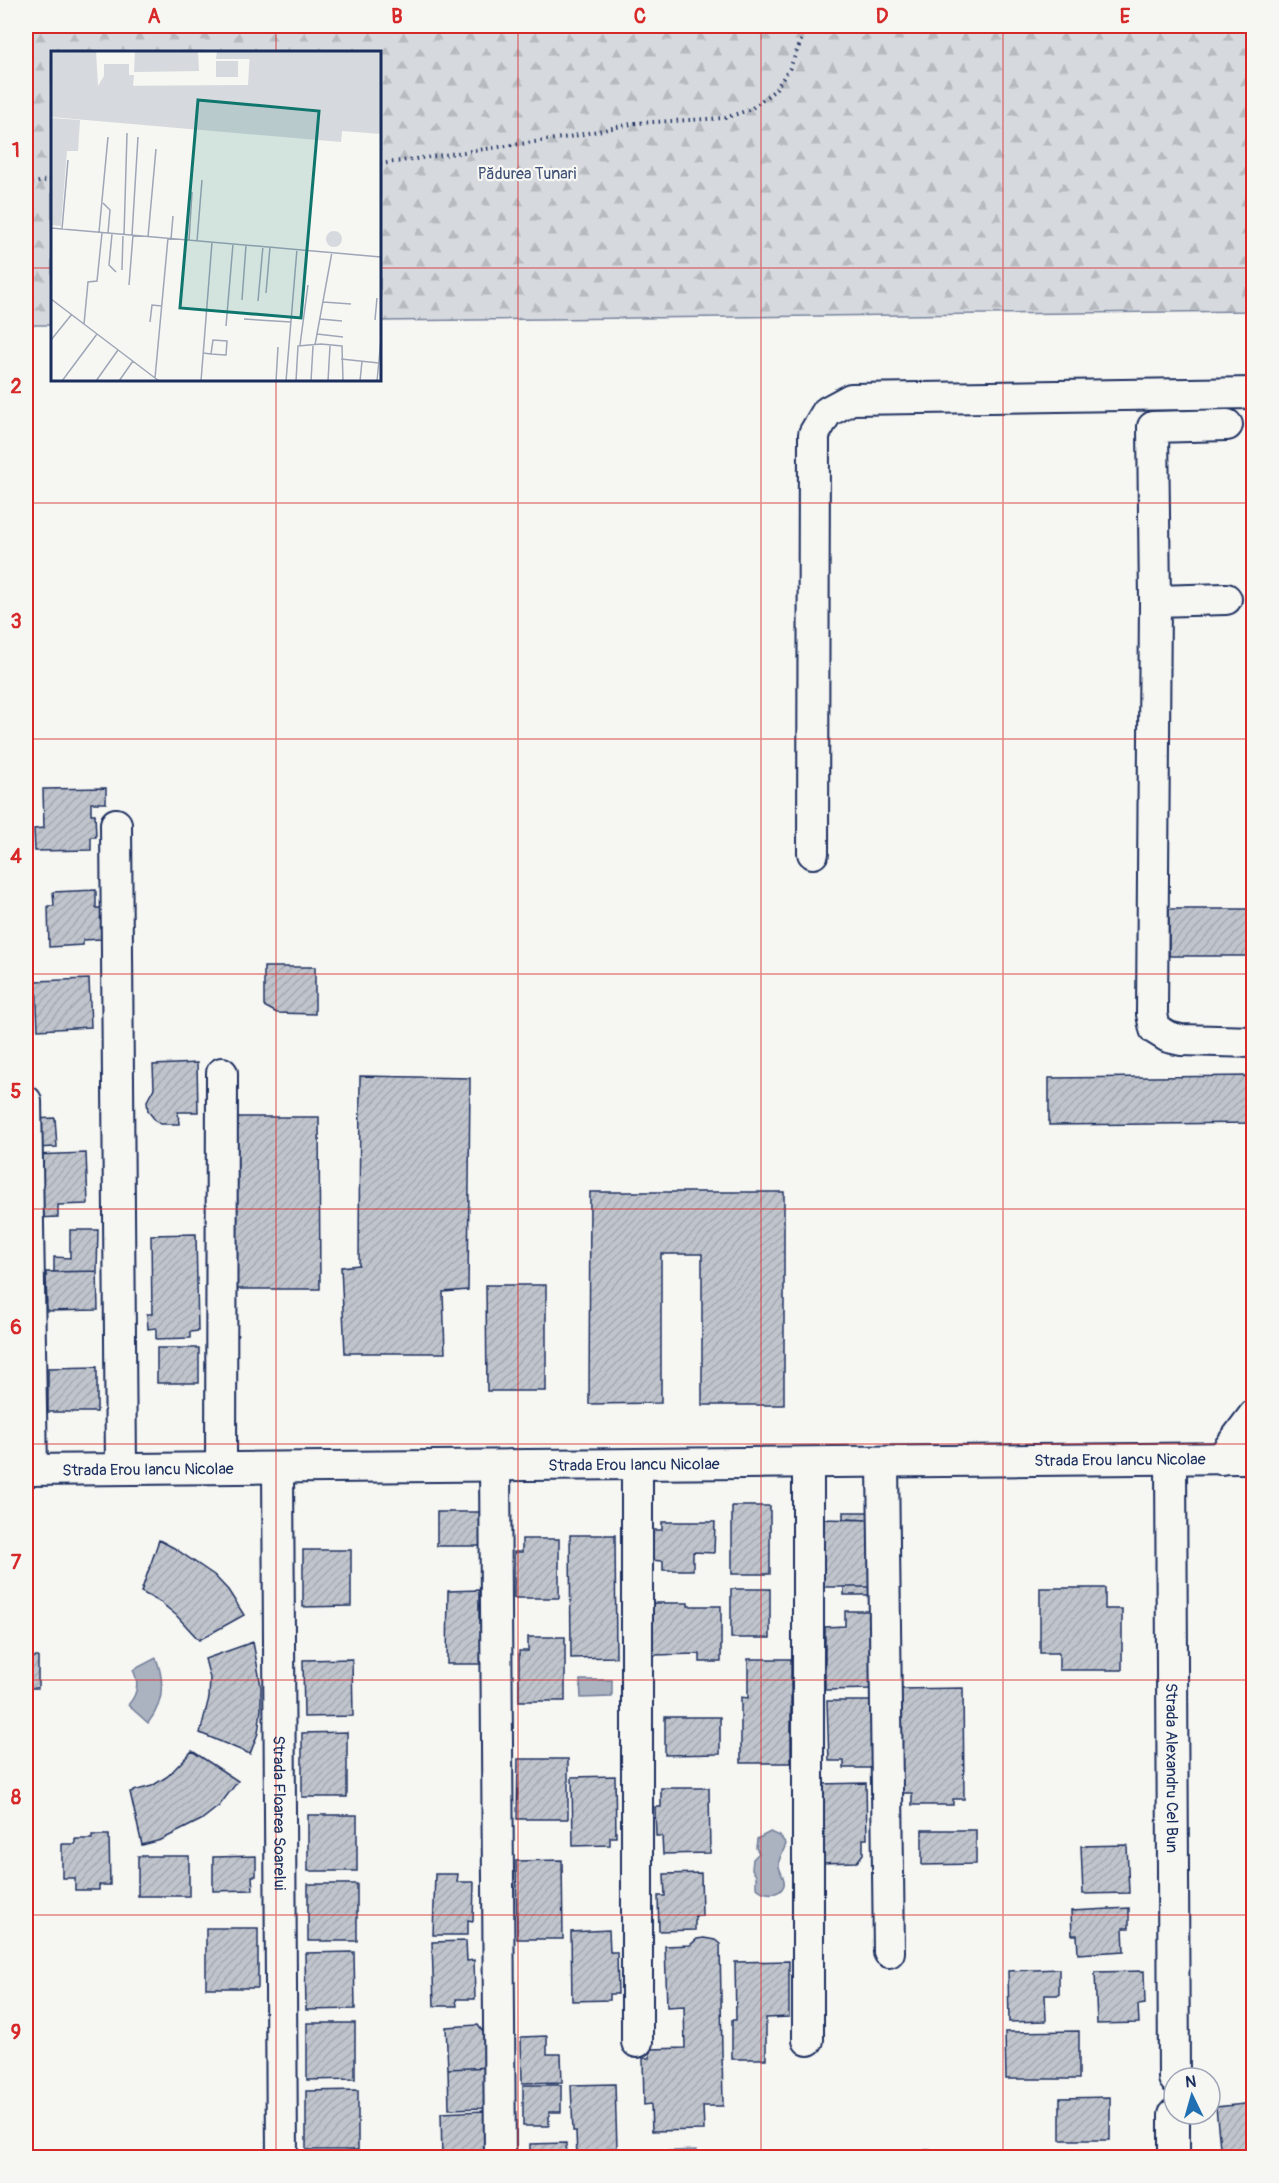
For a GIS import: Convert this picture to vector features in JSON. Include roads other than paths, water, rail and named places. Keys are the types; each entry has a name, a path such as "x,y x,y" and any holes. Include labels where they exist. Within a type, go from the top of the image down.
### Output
{"street":[{"path":"813,853 814,434 827,412 851,399 1254,393"},
{"path":"1154,395 1152,1014 1155,1029 1168,1037 1181,1040 1254,1042"},
{"path":"1153,427 1227,425"},
{"path":"1155,601 1226,599"},
{"path":"116,824 122,1469"},
{"path":"1152,1014 1188,1021 1254,1023"},
{"path":"221,1468 222,1073"},
{"path":"26,1101 29,1470"},
{"path":"1243,1459 1254,1415"},
{"name":"Strada Alexandru Cel Bun","path":"1171,1459 1174,2066"},
{"name":"Strada Erou Iancu Nicolae","path":"29,1470 1243,1459"},
{"path":"883,1463 889,1952"},
{"path":"808,1464 808,2040"},
{"path":"637,1465 637,2042"},
{"path":"495,1466 500,2157"},
{"name":"Strada Floarea Soarelui","path":"278,1468 282,2157"},
{"path":"1174,2126 1174,2157"}],"park label":[{"name":"Pădurea Tunari","path":"527,173"}]}
